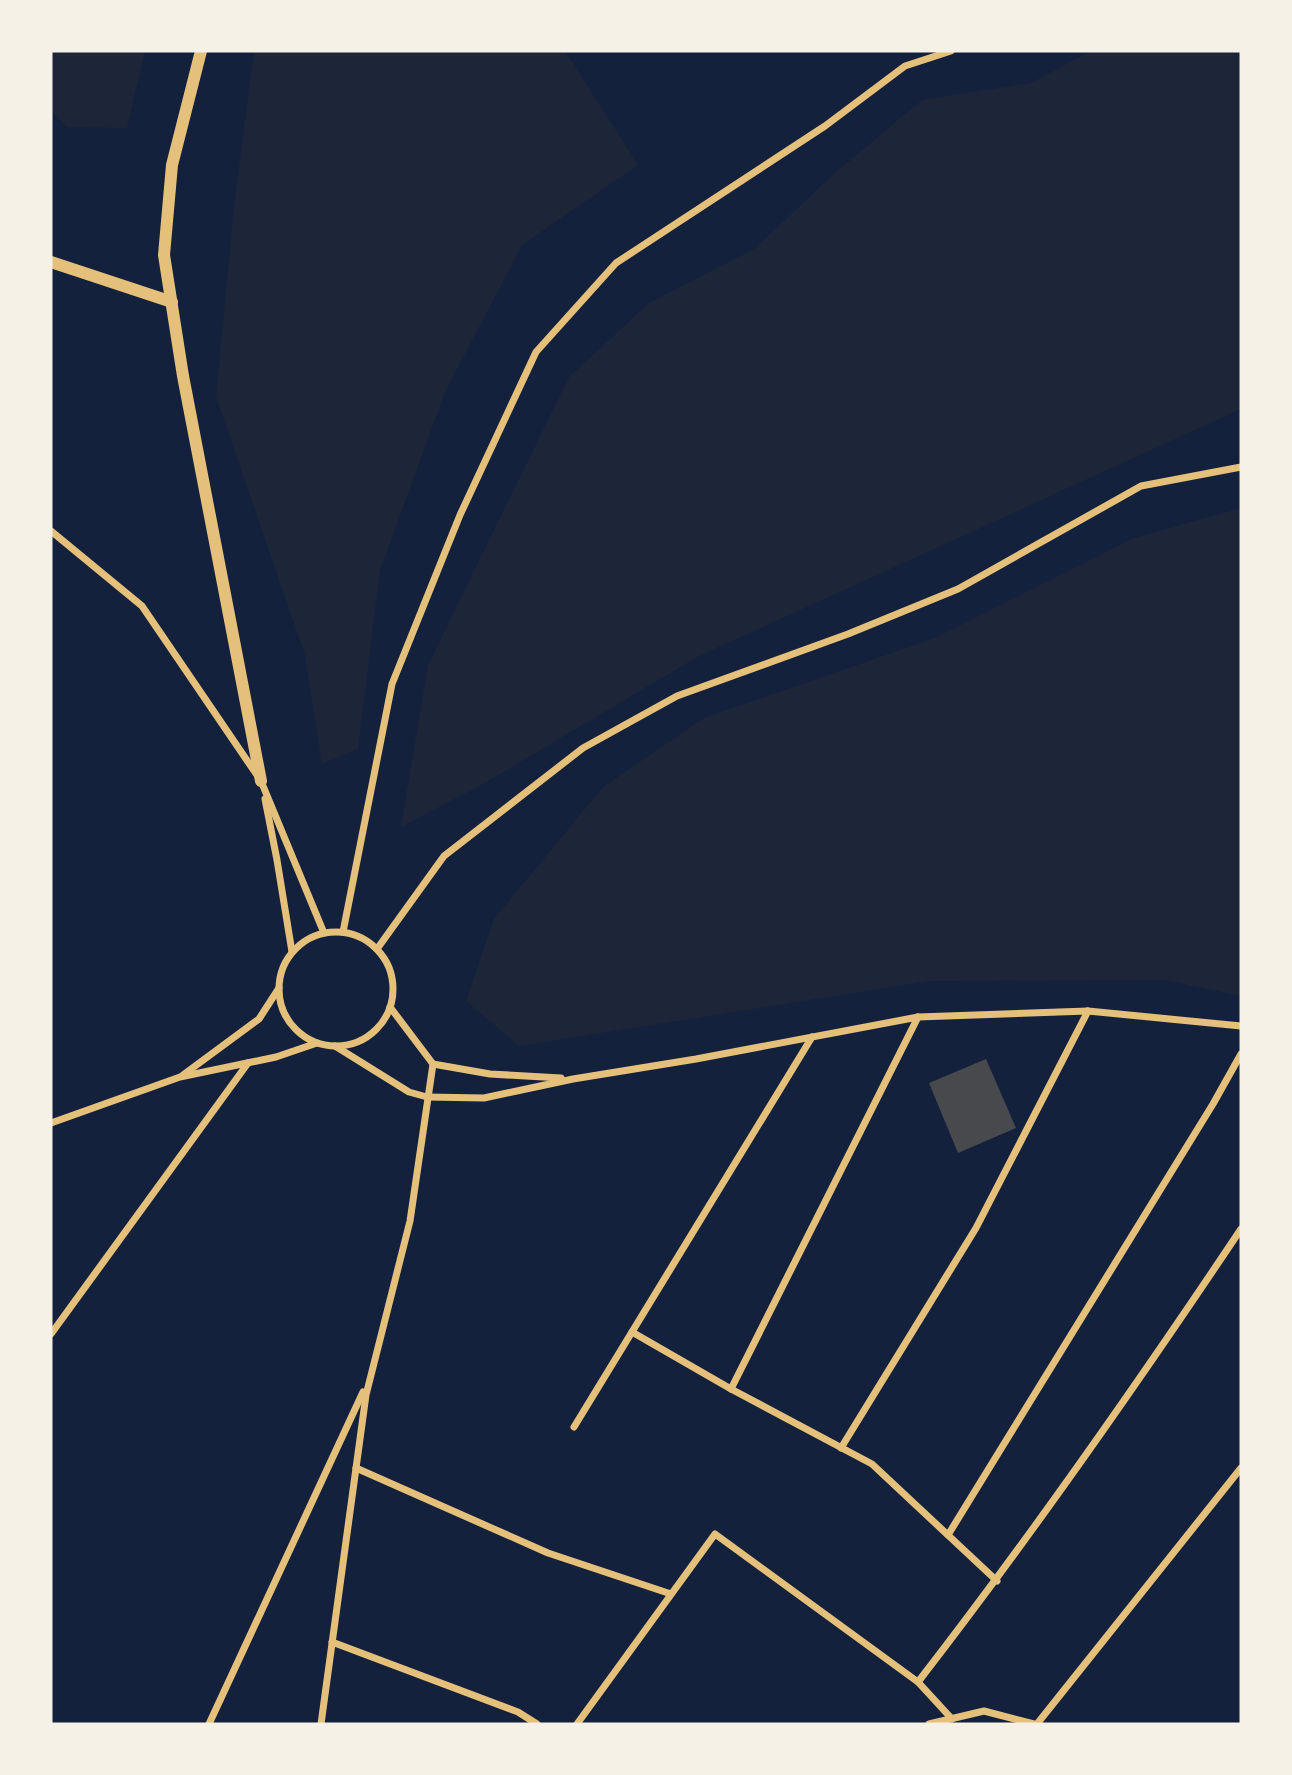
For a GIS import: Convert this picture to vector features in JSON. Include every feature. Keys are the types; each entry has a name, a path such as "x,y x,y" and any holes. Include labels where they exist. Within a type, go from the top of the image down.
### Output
{"street":[{"path":"201,51 172,165 164,256 183,376 277,860 292,952"},
{"path":"343,932 392,684 460,515 536,352 616,263 825,126 905,66 951,51"},
{"path":"51,262 172,302"},
{"path":"377,949 444,856 595,741 677,696 848,634 958,589 1141,486 1241,467"},
{"path":"51,531 142,606 261,781 324,933"},
{"path":"51,537 69,545"},
{"path":"335,1046 353,1043 369,1035 382,1023 390,1007 393,990 386,961 377,949 362,937 343,932 324,933 306,940 292,952 282,969 279,988 281,1006 289,1021 302,1034 317,1042 335,1046 409,1092 427,1097 484,1098 573,1079 918,1017 1088,1011 1241,1026"},
{"path":"180,1077 259,1019 279,988"},
{"path":"390,1007 433,1063 490,1074 573,1079"},
{"path":"841,1448 976,1228 1088,1011"},
{"path":"730,1389 918,1017"},
{"path":"574,1427 811,1037"},
{"path":"51,1123 180,1077 276,1057 317,1042"},
{"path":"948,1535 1241,1054"},
{"path":"51,1334 248,1063"},
{"path":"321,1724 366,1395 410,1221 433,1063"},
{"path":"918,1682 997,1581 1164,1344 1241,1229"},
{"path":"632,1332 730,1389 872,1464 997,1581"},
{"path":"209,1724 371,1376"},
{"path":"356,1468 548,1553 671,1594"},
{"path":"929,1724 984,1711 1035,1724 1241,1468"},
{"path":"577,1724 715,1534 918,1682 952,1719"},
{"path":"332,1642 518,1712 537,1724"}],"shaded area":[{"path":"51,51 145,51 127,128 67,127 51,110"},
{"path":"254,51 565,51 638,165 522,245 445,392 380,570 358,749 322,764 305,655 216,397 234,207"},
{"path":"1091,51 1241,51 1241,409 699,656 483,784 401,827 428,665 569,377 649,303 754,249 836,172 922,100 1031,83"},
{"path":"1241,508 1241,996 1165,980 929,981 519,1046 466,1001 494,919 603,787 704,718 935,638 1134,538"}],"building":[{"path":"986,1059 1016,1128 958,1153 929,1083"}]}
